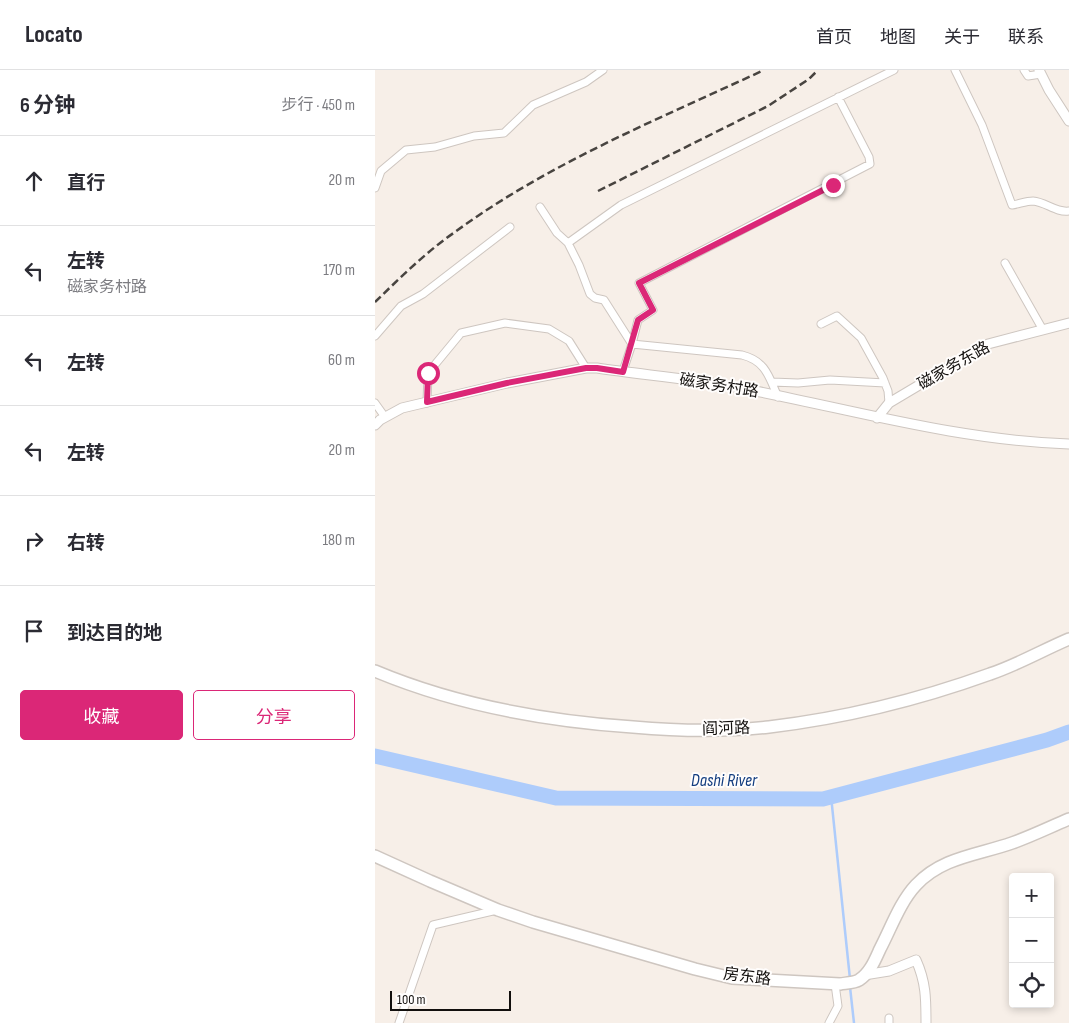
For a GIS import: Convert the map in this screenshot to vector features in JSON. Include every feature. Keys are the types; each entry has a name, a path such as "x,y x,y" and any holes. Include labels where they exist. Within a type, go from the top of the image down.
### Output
{"main road":[{"name":"阎河路","path":"375,672 445,695 541,717 587,724 659,729 715,730 768,727 823,719 906,701 991,674 1069,639"},
{"path":"861,978 873,963 914,886 924,877 941,865 1011,843 1069,819"},
{"name":"房东路","path":"375,856 498,910 697,970 732,978 838,984 861,978"}],"street":[{"path":"375,188 381,171 406,150 435,147 474,136 504,133 533,105 586,82 603,70"},
{"path":"568,243 621,205 894,70"},
{"path":"955,70 982,125 1012,206 1031,201 1045,204 1064,212 1069,211"},
{"path":"1024,70 1028,76 1040,72 1069,121"},
{"path":"623,372 638,320 653,310 639,283 870,164 869,157 838,97"},
{"path":"540,206 557,233 568,243 579,264 590,294 595,298 604,300 632,344"},
{"path":"375,336 401,306 423,294 510,226"},
{"path":"1005,263 1043,330"},
{"path":"821,324 837,316 861,338 885,383 889,403"},
{"path":"427,402 428,373 461,333 505,323 549,329 569,341 586,368"},
{"name":"磁家务东路","path":"877,418 889,403 988,344 1069,323"},
{"path":"632,344 742,355 753,358 766,369 779,397"},
{"name":"磁家务村路","path":"375,425 402,408 507,383 586,368 597,368 740,388 877,418 943,430 1025,442 1069,444"},
{"path":"772,382 797,383 830,380 885,383"},
{"path":"375,403 385,417"},
{"path":"399,1023 433,925 498,910"},
{"path":"861,978 889,971 916,960 925,989 926,1023"},
{"path":"829,1023 838,1006 838,984"}],"waterway":[{"name":"Dashi River","path":"375,756 556,798 823,799 1047,740 1069,732"},
{"path":"831,796 850,979"},
{"path":"850,987 854,1023"}],"railway":[{"path":"375,302 413,265 444,240 528,184 605,144 764,70"},
{"path":"598,191 768,106 809,79 818,70"}],"route":[{"path":"428,373 427,402 507,383 586,368 623,372 638,320 653,310 639,283 833,185"}]}
